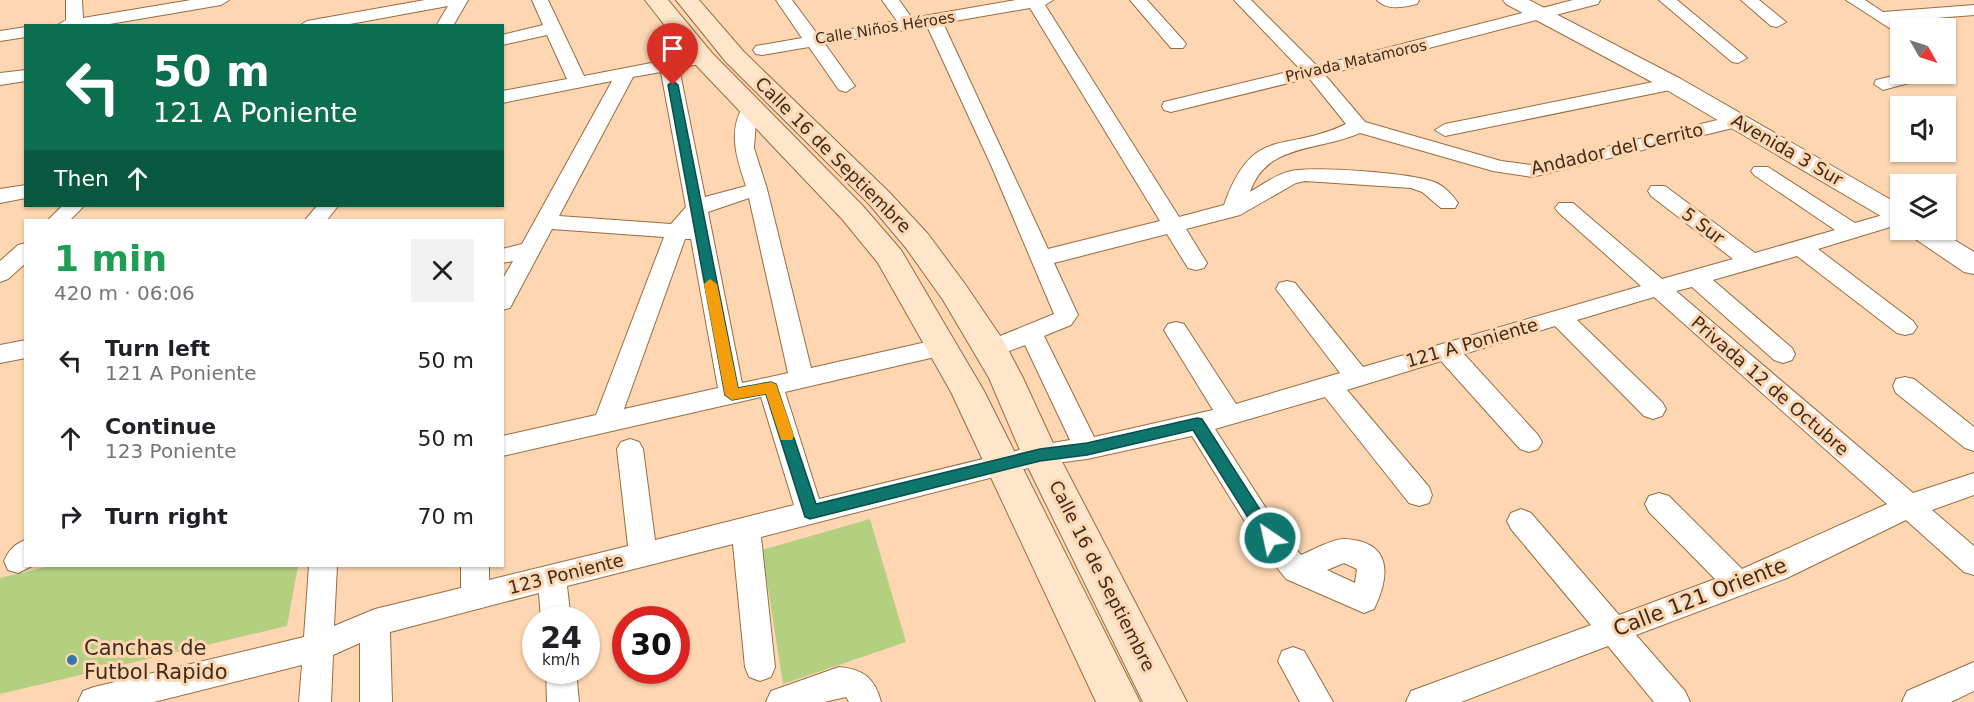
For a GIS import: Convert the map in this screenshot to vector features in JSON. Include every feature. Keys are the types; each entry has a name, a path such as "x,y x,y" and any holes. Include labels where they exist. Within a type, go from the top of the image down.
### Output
{"main road":[{"name":"Calle 16 de Septiembre","path":"656,0 703,58 852,212 890,257 944,347 1118,702"},
{"name":"Calle 16 de Septiembre","path":"687,0 735,57 879,198 917,241 991,349 1040,455 1165,702"}],"street":[{"path":"69,24 74,0"},
{"path":"79,24 100,22 167,4 216,0"},
{"path":"338,23 454,0"},
{"path":"445,24 460,0"},
{"path":"540,0 578,82"},
{"path":"784,0 846,86"},
{"path":"890,0 908,24"},
{"path":"1138,0 1177,44"},
{"path":"1233,210 1238,190 1245,176 1262,155 1277,147 1344,135 1358,126 1312,71 1242,0"},
{"path":"1385,0 1395,3 1411,0"},
{"name":"Avenida 3 Sur","path":"1513,0 1673,84 1890,211"},
{"name":"Privada Matamoros","path":"1172,106 1540,15 1592,0"},
{"path":"1667,0 1738,58"},
{"path":"1749,0 1777,22"},
{"path":"1854,0 1890,24"},
{"path":"1040,1 1196,263"},
{"name":"Calle Niños Héroes","path":"762,50 813,39 933,21 1004,3 1040,1"},
{"path":"1880,17 1974,10"},
{"path":"933,21 1043,258 1066,315 1063,319 991,349"},
{"path":"504,40 554,28"},
{"path":"0,36 24,32"},
{"path":"504,97 703,58"},
{"path":"669,64 732,395"},
{"path":"504,298 626,73"},
{"path":"0,79 24,75"},
{"path":"1883,84 1890,82"},
{"path":"1445,130 1673,84"},
{"path":"751,108 746,120 744,148 757,189 802,380"},
{"name":"Andador del Cerrito","path":"1358,126 1500,167 1532,171 1738,121"},
{"path":"1761,171 1853,232"},
{"path":"1043,258 1175,227 1233,210 1291,177 1320,174 1412,182 1429,187 1448,203"},
{"path":"606,423 677,231 685,217 697,207 757,189"},
{"path":"0,196 24,191"},
{"name":"5 Sur","path":"1658,191 1749,260"},
{"path":"59,219 73,207"},
{"path":"316,219 327,207"},
{"name":"Privada 12 de Octubre","path":"1566,208 1974,563"},
{"name":"121 A Poniente","path":"1040,455 1087,449 1197,423 1659,290 1749,260 1890,220"},
{"path":"546,222 701,233"},
{"path":"1935,240 1974,265"},
{"path":"1799,246 1905,327"},
{"path":"504,256 531,250"},
{"path":"0,274 24,252"},
{"path":"1696,278 1783,354"},
{"path":"1287,289 1357,377"},
{"path":"1560,317 1653,409"},
{"path":"1176,330 1229,414"},
{"path":"1031,333 1087,449"},
{"path":"504,446 771,388 944,347"},
{"path":"0,354 24,349"},
{"path":"1446,350 1529,442"},
{"path":"1329,385 1419,495"},
{"path":"1905,386 1974,441"},
{"path":"771,388 810,512"},
{"path":"1197,423 1270,538 1296,570"},
{"path":"630,449 643,555"},
{"name":"123 Poniente","path":"94,702 144,696 318,647 375,622 1040,455"},
{"name":"Calle 121 Oriente","path":"1422,702 1777,569 1909,506 1974,484"},
{"path":"1659,504 1737,584"},
{"path":"1521,521 1674,702"},
{"path":"746,529 760,667"},
{"path":"315,702 323,567"},
{"path":"475,567 475,596"},
{"path":"552,577 555,606"},
{"path":"375,622 376,702"},
{"path":"1293,662 1317,702"},
{"path":"1918,702 1974,676"},
{"path":"782,702 839,682 853,683 863,693 866,702"},
{"path":"562,684 564,702"}],"green space":[{"path":"870,519 906,642 783,684 762,550"},
{"name":"Canchas de Futbol Rapido","path":"47,567 298,567 287,626 0,694 0,578"}],"slow traffic":[{"path":"710,284 732,395 771,388 786,436"}],"place":[{"name":"Canchas de Futbol Rapido","path":"72,660"}],"route":[{"path":"673,85 732,395 771,388 810,512 1040,455 1087,449 1197,423 1270,538"}]}
